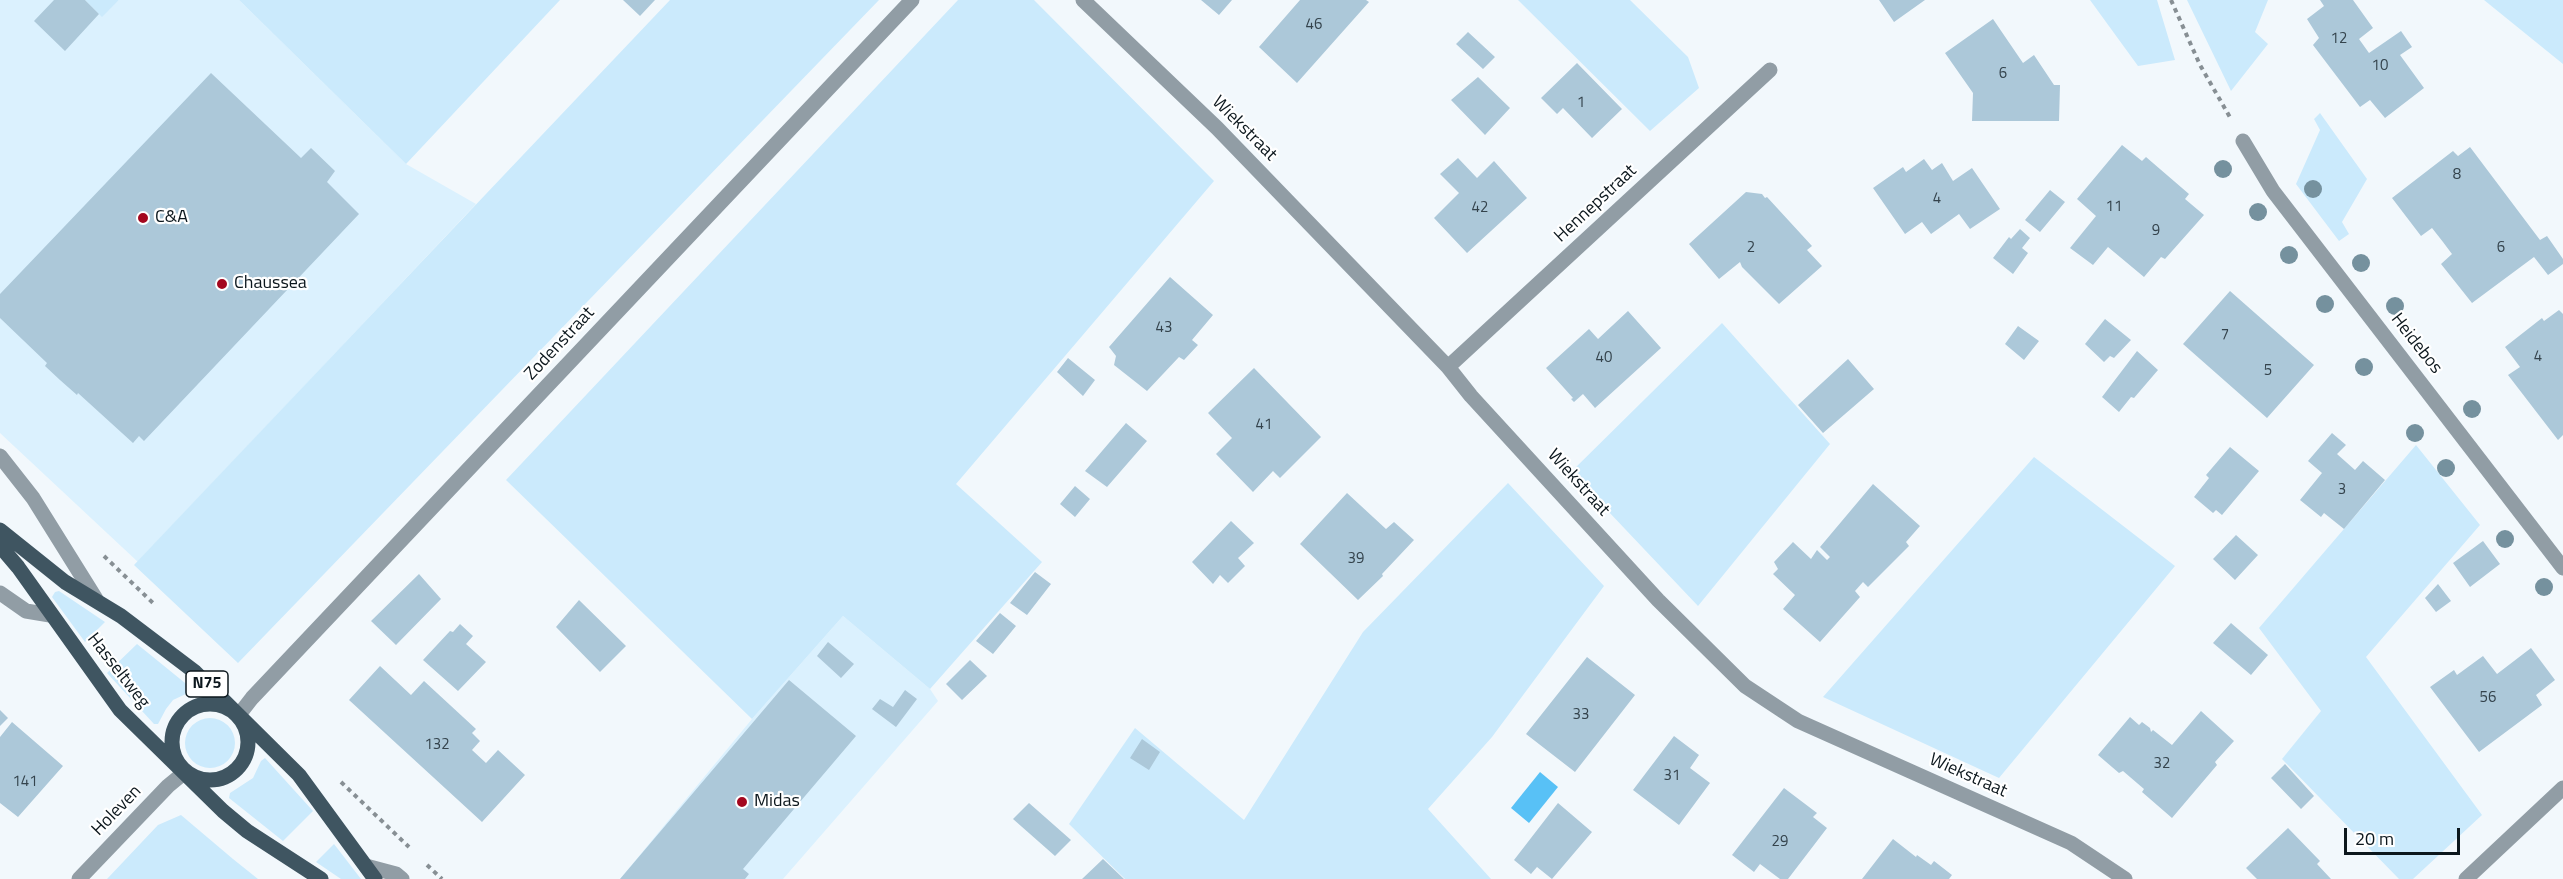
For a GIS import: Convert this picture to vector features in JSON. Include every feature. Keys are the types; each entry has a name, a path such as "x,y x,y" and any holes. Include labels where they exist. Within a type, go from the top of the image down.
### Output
{"main road":[{"name":"Hasseltweg","path":"0,530 65,582 96,599 195,672 299,775 375,879"},
{"name":"Hasseltweg","path":"0,546 18,567 50,615 120,710 223,811 247,831 321,879"},
{"name":"Hasseltweg","path":"210,703 225,706 238,716 246,728 249,742 246,757 238,769 227,777 212,781 198,779 185,772 175,760 171,744 174,729 182,715 194,706 210,703"}],"street":[{"name":"Zodenstraat","path":"238,716 260,689 912,0"},
{"name":"Wiekstraat","path":"1083,0 1217,128 1448,367 1471,396 1658,600 1745,686 1798,721 2071,843 2125,879"},
{"name":"Hennepstraat","path":"1448,367 1770,70"},
{"name":"Heidebos","path":"2243,141 2273,191 2563,568"},
{"name":"Hasseltweg","path":"0,456 33,498 96,599"},
{"path":"0,593 26,611 50,615"},
{"name":"Holeven","path":"79,879 168,786 185,772"},
{"path":"2466,879 2563,788"},
{"path":"366,866 396,874 402,879"}],"path":[{"path":"2171,0 2200,65 2243,141"},
{"path":"98,550 155,604"},
{"path":"352,792 417,855"},
{"path":"425,863 442,879"}],"shaded area":[{"path":"0,0 85,0 102,16 119,0 239,0 406,164 476,204 138,562 0,433"},
{"path":"85,0 119,0 102,17"},
{"path":"239,0 560,0 406,164"},
{"path":"670,0 879,0 238,663 134,565"},
{"path":"958,0 1034,0 1214,181 956,484 1042,562 930,689 843,616 752,719 506,480"},
{"path":"1518,0 1630,0 1688,57 1699,88 1650,131"},
{"path":"2090,0 2157,0 2175,60 2138,66"},
{"path":"2187,0 2268,0 2255,32 2268,44 2231,91"},
{"path":"2484,0 2563,0 2563,64"},
{"path":"2320,113 2367,179 2342,222 2349,234 2339,241 2296,184 2320,130 2314,119"},
{"path":"1722,323 1830,444 1698,606 1571,472"},
{"path":"2416,445 2480,525 2366,657 2482,815 2413,879 2399,879 2282,759 2321,711 2259,628"},
{"path":"2034,457 2175,566 1999,778 1823,697"},
{"path":"1508,483 1604,586 1492,737 1428,809 1491,879 1125,879 1069,824 1135,728 1244,820 1363,632"},
{"path":"59,591 105,622 85,642 52,597 55,592"},
{"path":"843,616 930,689 938,701 783,879 620,879 752,719"},
{"path":"137,644 190,687 188,693 173,700 158,724 154,724 107,673"},
{"path":"205,718 215,718 228,725 235,738 235,748 228,761 215,768 205,768 196,764 189,757 185,748 185,738 189,729 196,722"},
{"path":"265,758 313,811 283,841 229,798 230,793 253,778 261,761"},
{"path":"181,815 258,879 107,879 158,825"},
{"path":"334,844 361,879 341,879 316,862"}],"water":[{"path":"1540,772 1558,787 1529,823 1511,808"}],"building":[{"path":"54,0 85,0 99,14 65,51 34,21"},
{"path":"623,0 655,0 640,16"},
{"path":"1201,0 1232,0 1219,15"},
{"path":"1300,0 1366,0 1369,2 1297,83 1259,47"},
{"path":"1879,0 1925,0 1894,22"},
{"path":"2320,0 2353,0 2373,28 2359,39 2369,53 2401,31 2412,47 2400,55 2424,88 2385,118 2370,100 2360,107 2313,45 2319,38 2307,19 2324,6"},
{"path":"1993,19 2023,63 2034,55 2054,85 2060,85 2059,121 1972,121 1973,93 1945,53"},
{"path":"1468,32 1495,57 1483,69 1456,44"},
{"path":"1577,63 1622,109 1592,138 1563,108 1557,114 1541,98"},
{"path":"211,73 301,158 311,148 335,171 327,182 359,214 144,441 139,436 133,443 45,366 47,363 0,318 0,294"},
{"path":"1478,77 1510,108 1485,135 1451,100"},
{"path":"2122,145 2142,161 2146,157 2189,194 2185,199 2204,215 2165,259 2161,257 2144,277 2108,247 2093,265 2070,248 2096,216 2077,199"},
{"path":"2470,147 2540,240 2547,236 2563,259 2563,264 2548,275 2534,257 2472,303 2441,264 2452,254 2443,242 2432,228 2421,236 2392,198 2453,151 2458,156"},
{"path":"1458,158 1477,178 1494,161 1527,198 1467,253 1434,218 1459,193 1440,174"},
{"path":"1924,159 1932,170 1942,163 1953,181 1972,168 2000,209 1970,229 1959,214 1931,234 1922,222 1905,234 1873,188 1903,167 1906,172"},
{"path":"2050,190 2065,202 2040,232 2025,220"},
{"path":"1746,192 1767,197 1812,246 1807,250 1822,266 1779,304 1742,267 1740,262 1719,279 1689,244"},
{"path":"2020,229 2030,238 2022,248 2028,253 2013,274 1993,258 2009,237 2011,239"},
{"path":"1170,277 1213,315 1192,340 1198,345 1184,360 1179,357 1147,391 1114,365 1116,356 1109,347"},
{"path":"2230,291 2314,365 2267,418 2183,344"},
{"path":"2559,310 2563,314 2563,435 2558,440 2508,375 2520,367 2505,347 2542,318 2544,321"},
{"path":"1628,311 1661,348 1595,408 1583,394 1574,402 1546,368 1589,329 1598,339"},
{"path":"2105,319 2131,340 2114,358 2110,356 2104,362 2085,344"},
{"path":"2018,326 2039,341 2024,360 2005,344"},
{"path":"2137,351 2158,370 2119,412 2102,397"},
{"path":"1068,358 1095,380 1083,396 1057,372"},
{"path":"1848,359 1874,389 1823,433 1798,405"},
{"path":"1254,368 1321,437 1280,478 1273,471 1253,492 1216,454 1232,438 1208,413"},
{"path":"1126,423 1147,441 1107,487 1085,471"},
{"path":"2332,433 2346,445 2337,454 2355,470 2363,461 2385,480 2344,529 2324,513 2321,517 2300,500 2322,473 2308,461"},
{"path":"2230,447 2259,471 2222,515 2216,510 2213,513 2194,497 2209,478 2206,475"},
{"path":"1873,484 1920,526 1906,542 1909,546 1868,587 1863,582 1855,591 1860,597 1820,642 1783,609 1795,595 1773,574 1778,569 1774,562 1793,542 1811,559 1817,550 1827,560 1830,557 1820,547"},
{"path":"1075,486 1090,499 1075,517 1060,504"},
{"path":"1347,493 1386,529 1394,522 1414,540 1382,574 1383,576 1358,600 1300,544"},
{"path":"1231,521 1254,543 1238,558 1245,566 1228,583 1220,575 1213,584 1192,562"},
{"path":"2236,535 2258,555 2235,580 2213,559"},
{"path":"2483,541 2500,564 2470,587 2453,563"},
{"path":"1035,572 1051,584 1027,615 1010,603"},
{"path":"419,574 441,599 396,645 371,621"},
{"path":"2438,584 2451,601 2436,612 2425,598"},
{"path":"579,600 626,646 600,672 556,627"},
{"path":"1000,613 1016,626 993,654 976,641"},
{"path":"2231,623 2268,655 2251,675 2213,643"},
{"path":"460,624 473,636 466,644 486,662 458,691 423,660 450,631 453,632"},
{"path":"828,642 854,664 841,678 817,656"},
{"path":"2531,648 2555,680 2536,695 2542,705 2479,752 2430,687 2454,670 2457,675 2483,656 2497,674"},
{"path":"1587,657 1635,695 1575,772 1526,734"},
{"path":"970,660 987,676 962,700 946,684"},
{"path":"380,666 411,695 424,681 476,729 472,733 480,741 472,750 486,763 498,750 525,775 482,822 349,700"},
{"name":"Midas","path":"789,680 856,736 743,869 749,874 745,879 620,879"},
{"path":"905,690 917,699 896,727 872,709 880,699 893,707"},
{"path":"0,710 8,718 0,726"},
{"path":"2201,711 2234,741 2215,762 2217,765 2172,818 2142,792 2144,789 2123,771 2119,773 2098,755 2130,717 2139,725 2142,722 2150,728 2151,732 2153,730 2172,745"},
{"path":"12,722 63,766 18,817 0,803 0,737"},
{"path":"1674,736 1699,755 1690,768 1710,783 1679,825 1633,790"},
{"path":"1142,739 1160,752 1149,770 1130,758"},
{"path":"2285,764 2314,796 2301,809 2271,778"},
{"path":"1784,788 1817,813 1813,817 1827,828 1788,879 1780,879 1760,864 1754,872 1732,855"},
{"path":"1029,803 1071,840 1055,856 1013,819"},
{"path":"1558,803 1592,832 1552,879 1537,867 1531,874 1514,860"},
{"path":"2288,828 2320,861 2317,864 2331,879 2257,879 2246,868"},
{"path":"1893,839 1916,857 1917,855 1931,865 1934,861 1952,875 1949,879 1862,879"},
{"path":"1103,859 1124,879 1082,879"}],"place":[{"name":"C&A","path":"143,218"},
{"name":"Chaussea","path":"222,284"},
{"name":"Midas","path":"742,802"}]}
